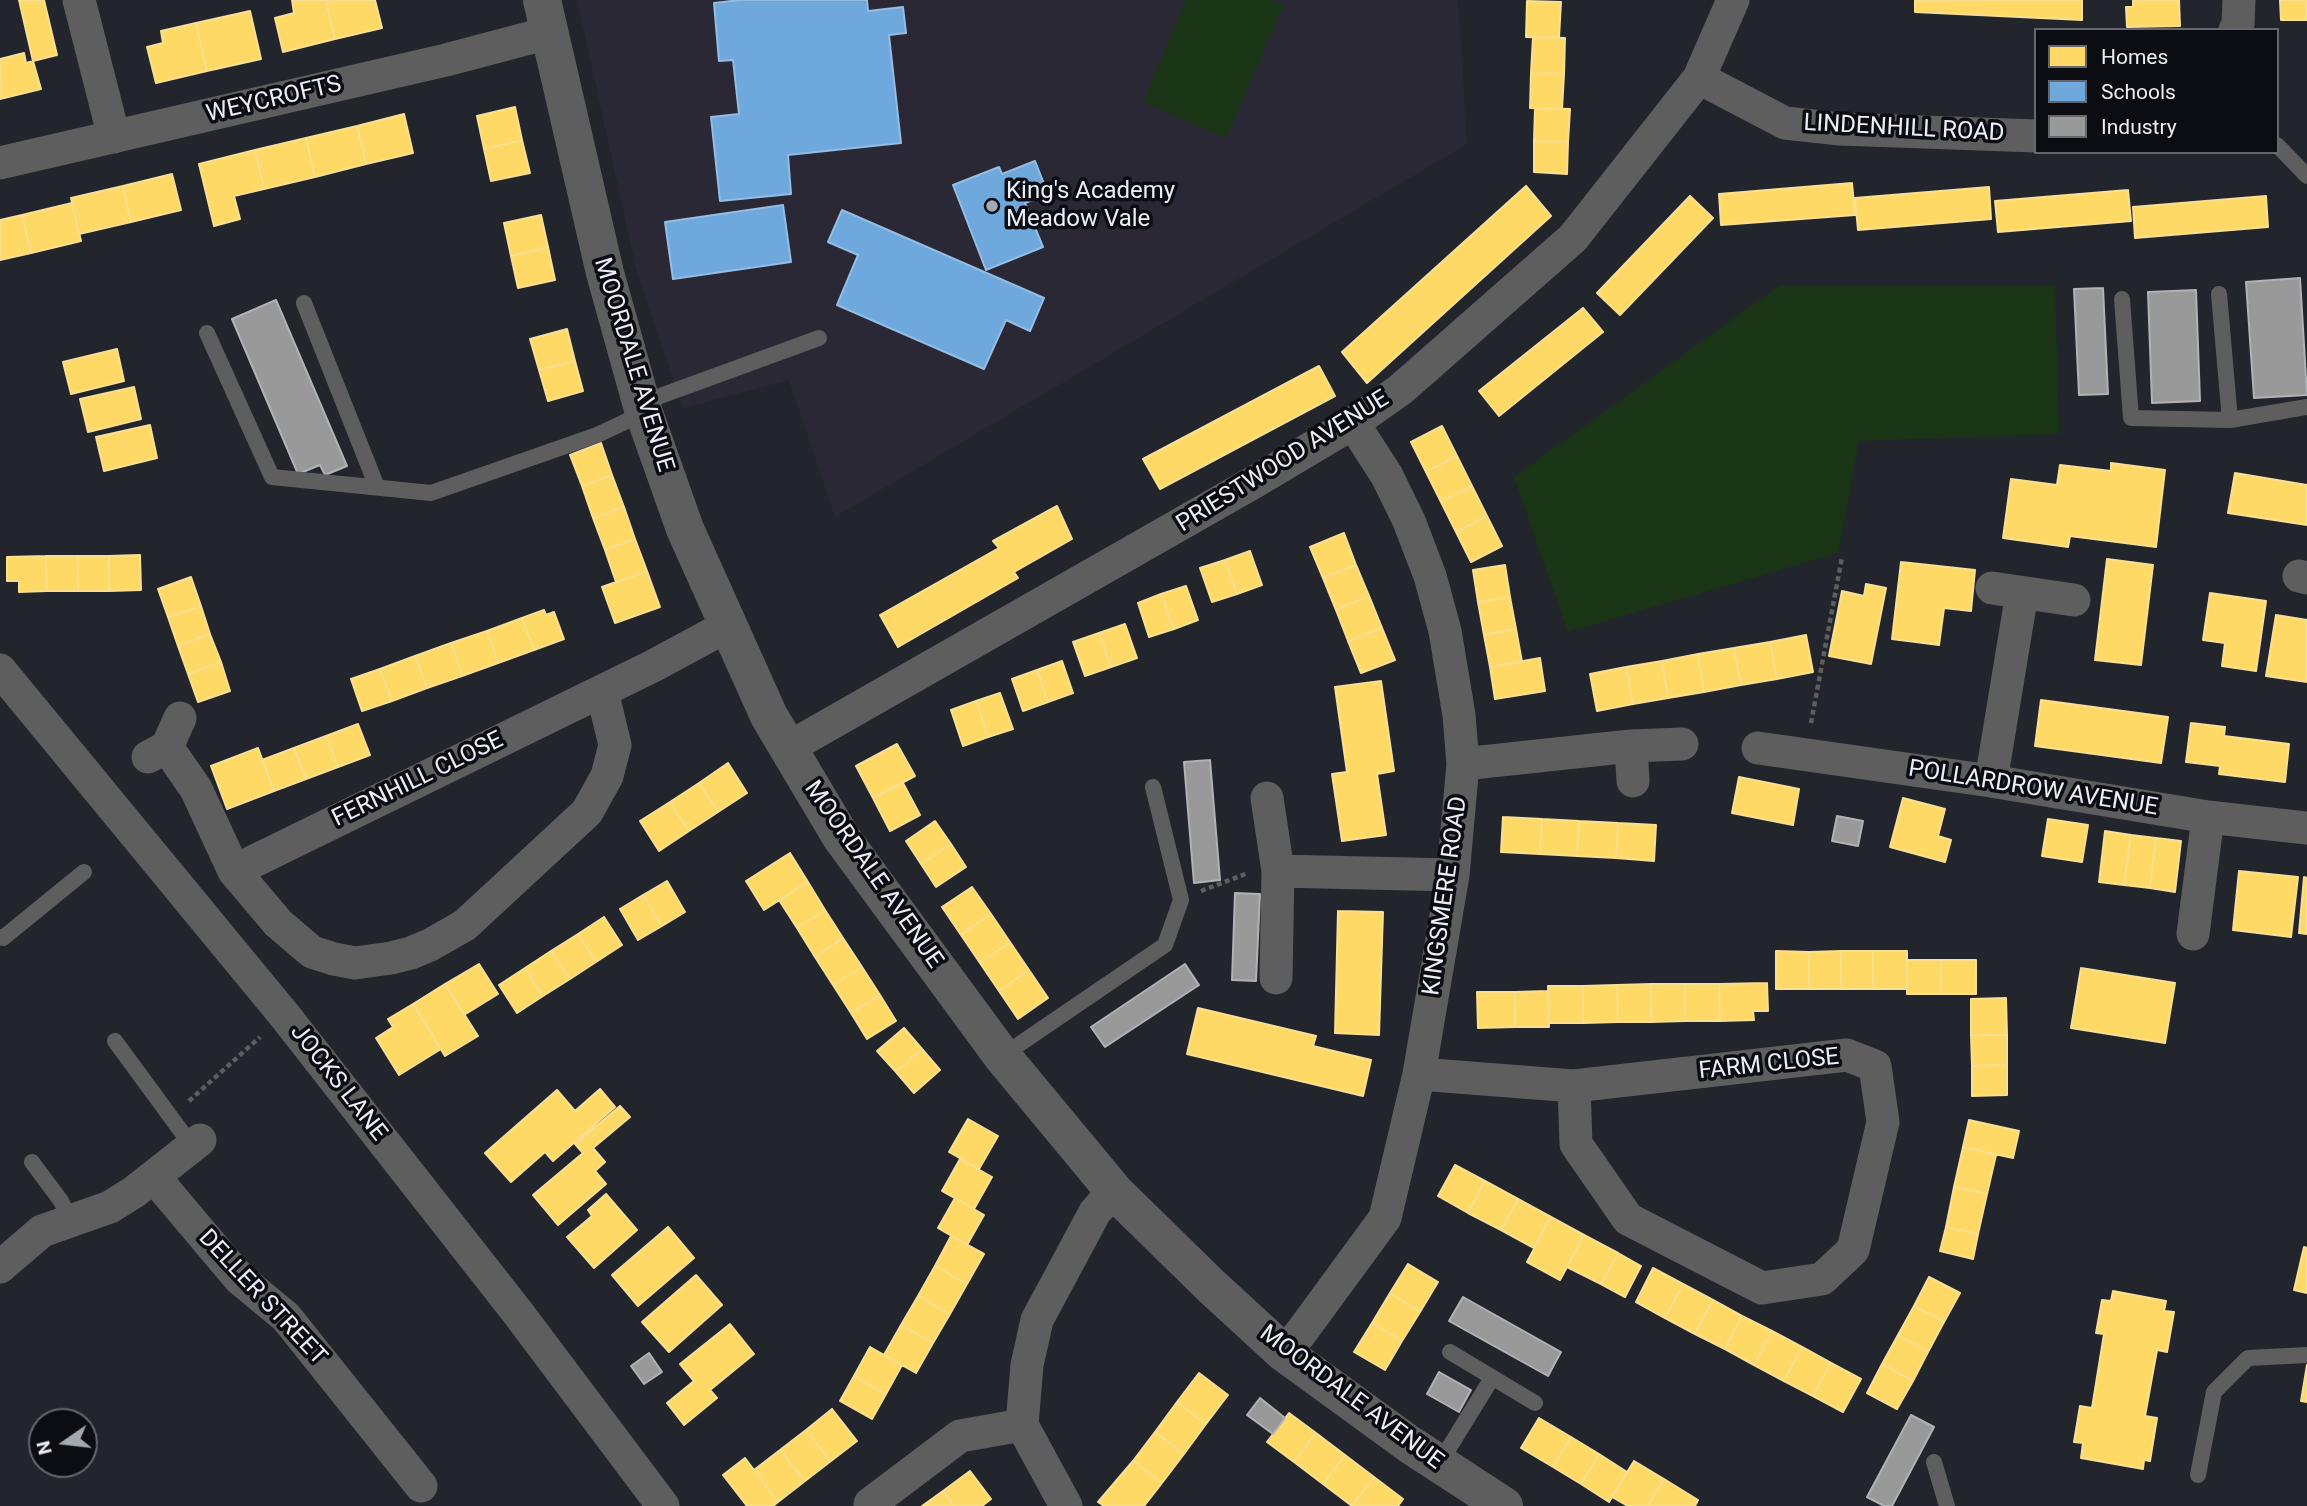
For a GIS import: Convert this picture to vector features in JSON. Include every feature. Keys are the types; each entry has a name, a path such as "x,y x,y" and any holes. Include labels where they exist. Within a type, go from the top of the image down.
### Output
{"street":[{"path":"79,0 114,136"},
{"name":"PRIESTWOOD AVENUE","path":"788,748 1172,530 1353,423 1399,390 1573,238 1699,78 1733,0"},
{"path":"2236,28 2239,0"},
{"name":"WEYCROFTS","path":"0,163 433,63 545,17"},
{"name":"MOORDALE AVENUE","path":"545,17 604,273 642,407 685,529 769,716 841,837 1002,1056 1114,1191 1284,1353 1439,1464 1504,1506"},
{"name":"LINDENHILL ROAD","path":"1699,78 1785,123 1840,129 2034,136"},
{"name":"KINGSMERE ROAD","path":"1284,1353 1385,1218 1419,1074 1452,875 1463,764 1459,715 1444,631 1430,576 1409,521 1387,476 1353,423"},
{"path":"1991,781 2007,591 2074,600"},
{"name":"FERNHILL CLOSE","path":"234,871 602,691 727,626"},
{"name":"JOCKS LANE","path":"0,670 285,1016 518,1313 663,1506"},
{"path":"165,741 196,789 234,871 271,916 312,952 355,963 401,956 430,945 464,925 587,812 607,776 615,745 602,691"},
{"path":"1463,764 1631,746 1682,744"},
{"path":"1631,746 1633,781"},
{"name":"POLLARDROW AVENUE","path":"1759,748 1991,781 2208,817 2307,828"},
{"path":"1267,798 1278,871 1276,978"},
{"path":"2193,934 2208,817"},
{"path":"1278,871 1452,875"},
{"name":"FARM CLOSE","path":"1419,1074 1574,1086 1847,1055 1875,1066 1883,1122 1853,1250 1822,1279 1762,1289 1628,1219 1576,1144 1574,1086"},
{"path":"0,1267 42,1231 110,1207 154,1177 190,1138"},
{"name":"DELLER STREET","path":"154,1177 240,1279 286,1317 421,1486"},
{"path":"1066,1506 1022,1425 1027,1365 1037,1320 1096,1212 1114,1191"},
{"path":"870,1504 960,1436 1022,1425"}],"lane":[{"path":"2279,147 2307,176"},
{"path":"2219,294 2230,420"},
{"path":"2122,299 2131,418 2230,420 2307,407"},
{"path":"304,303 377,487"},
{"path":"207,333 272,477 431,493 587,439 642,407 819,338"},
{"path":"1002,1056 1165,944 1181,900 1153,786"},
{"path":"0,937 3,938 84,872"},
{"path":"115,1041 190,1138"},
{"path":"32,1162 61,1201 71,1222"},
{"path":"1450,1352 1535,1404"},
{"path":"2198,1475 2214,1392 2248,1358 2307,1354"},
{"path":"1439,1464 1492,1378"},
{"path":"1934,1462 1947,1506"}],"path":[{"path":"1805,755 1842,557"},
{"path":"1181,900 1243,873 1278,871"},
{"path":"190,1138 184,1105 262,1035"}],"shaded area":[{"name":"King's Academy Meadow Vale","path":"577,0 1458,0 1467,144 835,517 789,380 683,408 636,268"}],"green space":[{"path":"1186,0 1269,0 1283,6 1226,138 1143,102"},
{"path":"1780,285 2055,285 2059,434 1859,441 1838,553 1568,632 1514,477"}],"building: Homes":[{"path":"19,0 44,0 57,55 33,61"},
{"path":"292,0 326,0 335,39 283,52 275,18 294,13"},
{"path":"326,0 375,0 382,28 335,39"},
{"path":"1915,0 2082,0 2082,20 1915,12"},
{"path":"2133,0 2179,0 2180,26 2127,27 2126,7 2133,7"},
{"path":"2280,0 2307,0 2307,20 2281,20"},
{"path":"1527,1 1561,2 1559,38 1526,37"},
{"path":"250,11 261,59 207,71 196,23"},
{"path":"196,23 207,71 156,83 147,47 163,43 161,31"},
{"path":"1533,37 1565,38 1564,74 1531,73"},
{"path":"24,53 26,63 33,61 41,89 0,99 0,59"},
{"path":"1531,73 1564,74 1562,109 1530,108"},
{"path":"515,107 522,140 484,149 477,116"},
{"path":"1535,108 1570,109 1568,142 1534,141"},
{"path":"404,114 413,153 366,164 357,126"},
{"path":"357,126 366,164 315,177 306,138"},
{"path":"306,138 315,177 264,189 255,150"},
{"path":"522,140 530,173 491,181 484,149"},
{"path":"1534,141 1568,142 1567,174 1534,172"},
{"path":"255,150 264,189 234,196 240,219 214,226 199,164"},
{"path":"172,174 181,210 131,222 123,186"},
{"path":"1852,183 1855,215 1721,225 1719,194"},
{"path":"123,186 131,222 79,234 71,198"},
{"path":"1526,186 1551,216 1367,383 1342,352"},
{"path":"1989,187 1991,219 1858,230 1855,198"},
{"path":"2128,190 2131,221 1998,232 1995,201"},
{"path":"1690,196 1713,218 1620,315 1597,293"},
{"path":"2266,196 2268,227 2135,238 2133,207"},
{"path":"72,203 81,241 31,253 22,215"},
{"path":"22,215 31,253 0,260 0,220"},
{"path":"541,215 548,247 511,256 504,223"},
{"path":"548,247 555,280 518,288 511,256"},
{"path":"1583,308 1603,332 1499,416 1479,391"},
{"path":"567,329 575,361 539,370 530,339"},
{"path":"117,349 124,381 71,394 63,362"},
{"path":"575,361 583,391 548,401 539,370"},
{"path":"1319,366 1335,396 1160,489 1143,459"},
{"path":"134,387 141,419 88,432 80,399"},
{"path":"150,425 157,458 104,471 96,437"},
{"path":"1442,426 1457,456 1426,472 1411,442"},
{"path":"601,443 612,475 582,486 570,455"},
{"path":"1457,456 1472,486 1441,502 1426,472"},
{"path":"2111,463 2165,470 2156,547 2070,536 2068,547 2003,538 2011,479 2057,485 2060,465 2111,471"},
{"path":"2235,473 2307,485 2307,525 2228,513"},
{"path":"612,475 624,507 593,518 582,486"},
{"path":"1472,486 1487,516 1456,532 1441,502"},
{"path":"1057,506 1072,539 1014,572 1018,578 898,647 880,615 999,548 993,541"},
{"path":"624,507 635,539 605,550 593,518"},
{"path":"1487,516 1502,546 1471,562 1456,532"},
{"path":"1344,533 1356,565 1323,578 1310,547"},
{"path":"635,539 647,571 616,582 605,550"},
{"path":"1250,551 1262,585 1237,594 1225,560"},
{"path":"140,555 141,590 109,591 109,556"},
{"path":"46,556 47,591 19,592 19,581 7,581 7,557"},
{"path":"46,556 78,556 78,591 47,591"},
{"path":"78,556 109,556 109,591 78,591"},
{"path":"2107,559 2153,565 2141,665 2095,660"},
{"path":"1225,560 1237,594 1212,602 1200,568"},
{"path":"1901,562 1975,570 1971,611 1944,608 1939,645 1892,639"},
{"path":"1356,565 1369,596 1336,610 1323,578"},
{"path":"1505,565 1510,597 1478,602 1473,570"},
{"path":"647,571 660,607 615,623 602,587"},
{"path":"191,577 201,606 168,617 158,589"},
{"path":"1866,584 1886,588 1871,664 1829,656 1842,591 1864,596"},
{"path":"1186,586 1198,620 1174,629 1161,594"},
{"path":"2210,593 2266,601 2256,671 2222,666 2225,643 2203,640"},
{"path":"1161,594 1174,629 1149,637 1138,603"},
{"path":"1369,596 1382,628 1348,641 1336,610"},
{"path":"1510,597 1516,629 1484,635 1478,602"},
{"path":"201,606 210,634 178,646 168,617"},
{"path":"544,610 546,615 554,612 564,639 534,650 522,618"},
{"path":"2276,615 2307,620 2307,682 2266,676"},
{"path":"522,618 534,650 498,663 487,631"},
{"path":"1125,624 1137,658 1111,667 1099,633"},
{"path":"1382,628 1395,660 1361,673 1348,641"},
{"path":"1516,629 1522,662 1490,667 1484,635"},
{"path":"487,631 498,663 462,676 451,643"},
{"path":"1099,633 1111,667 1085,676 1073,642"},
{"path":"210,634 221,662 188,674 178,646"},
{"path":"1806,635 1813,672 1777,679 1770,642"},
{"path":"1770,642 1777,679 1741,685 1734,648"},
{"path":"451,643 462,676 427,688 415,656"},
{"path":"1734,648 1741,685 1704,692 1698,654"},
{"path":"1698,654 1704,692 1668,698 1662,661"},
{"path":"415,656 427,688 392,701 380,669"},
{"path":"1540,658 1545,691 1495,699 1490,667"},
{"path":"1062,661 1073,693 1048,702 1037,670"},
{"path":"1662,661 1668,698 1633,704 1626,667"},
{"path":"221,662 230,691 198,702 188,674"},
{"path":"1626,667 1633,704 1597,711 1590,674"},
{"path":"380,669 392,701 362,711 351,679"},
{"path":"1037,670 1048,702 1023,711 1012,679"},
{"path":"1381,681 1394,771 1377,774 1386,835 1342,841 1332,774 1347,772 1335,687"},
{"path":"1000,693 1013,729 988,737 976,701"},
{"path":"2041,700 2168,717 2161,763 2035,746"},
{"path":"976,701 988,737 963,746 951,710"},
{"path":"2191,723 2225,727 2224,736 2289,744 2285,782 2219,774 2220,766 2186,762"},
{"path":"358,724 370,755 338,767 326,736"},
{"path":"326,736 338,767 306,779 294,748"},
{"path":"897,744 915,776 873,798 856,766"},
{"path":"258,748 274,791 227,809 211,766"},
{"path":"294,748 306,779 274,791 262,760"},
{"path":"728,763 747,793 718,812 699,783"},
{"path":"1739,777 1799,789 1793,825 1732,813"},
{"path":"699,783 718,812 689,831 670,802"},
{"path":"903,783 920,815 890,831 873,798"},
{"path":"1903,798 1945,809 1938,836 1951,840 1945,862 1890,847"},
{"path":"670,802 689,831 659,851 640,821"},
{"path":"1503,817 1542,819 1540,854 1501,852"},
{"path":"1542,819 1579,821 1577,856 1540,854"},
{"path":"2048,819 2088,825 2082,862 2042,856"},
{"path":"935,821 951,844 921,864 906,841"},
{"path":"1579,821 1618,823 1616,858 1577,856"},
{"path":"1618,823 1656,825 1654,861 1616,858"},
{"path":"2105,831 2131,835 2124,885 2099,882"},
{"path":"2131,835 2156,838 2150,888 2124,885"},
{"path":"2156,838 2181,841 2175,892 2150,888"},
{"path":"951,844 966,867 936,887 921,864"},
{"path":"790,853 808,882 764,910 746,881"},
{"path":"2239,871 2298,877 2291,937 2233,930"},
{"path":"2304,877 2307,878 2307,934 2299,933"},
{"path":"667,881 685,912 662,926 643,895"},
{"path":"808,882 825,910 797,928 779,900"},
{"path":"972,887 991,914 961,935 942,907"},
{"path":"643,895 662,926 638,940 620,909"},
{"path":"825,910 843,938 815,957 797,928"},
{"path":"1338,911 1383,912 1379,1035 1335,1033"},
{"path":"991,914 1010,942 980,963 961,935"},
{"path":"604,917 622,945 596,962 578,934"},
{"path":"578,934 596,962 570,979 551,951"},
{"path":"843,938 862,967 833,985 815,957"},
{"path":"1010,942 1029,970 999,991 980,963"},
{"path":"551,951 570,979 543,996 525,968"},
{"path":"1776,951 1809,952 1809,989 1776,989"},
{"path":"1841,951 1841,989 1809,989 1809,952"},
{"path":"1841,951 1873,951 1873,989 1841,989"},
{"path":"1873,951 1907,951 1907,989 1873,989"},
{"path":"1907,960 1941,960 1941,994 1907,994"},
{"path":"1941,960 1976,960 1976,994 1941,994"},
{"path":"479,964 498,994 464,1015 445,984"},
{"path":"862,967 880,995 851,1013 833,985"},
{"path":"525,968 543,996 517,1013 499,985"},
{"path":"2081,968 2175,983 2165,1043 2071,1028"},
{"path":"1029,970 1048,998 1018,1019 999,991"},
{"path":"1767,983 1768,1011 1753,1011 1754,1020 1720,1021 1719,984"},
{"path":"445,984 478,1036 445,1056 413,1004"},
{"path":"1651,984 1651,1022 1618,1022 1617,985"},
{"path":"1651,984 1685,984 1685,1021 1651,1022"},
{"path":"1685,984 1719,984 1720,1021 1685,1021"},
{"path":"1617,985 1618,1022 1583,1023 1583,986"},
{"path":"1548,986 1583,986 1583,1023 1549,1023"},
{"path":"1548,991 1549,1027 1515,1027 1515,992"},
{"path":"1477,992 1515,992 1515,1027 1478,1028"},
{"path":"880,995 896,1021 867,1039 851,1013"},
{"path":"2006,998 2007,1035 1971,1035 1971,999"},
{"path":"413,1004 441,1049 399,1075 376,1038 393,1027 388,1019"},
{"path":"1198,1008 1316,1036 1313,1046 1371,1060 1363,1096 1187,1054"},
{"path":"904,1028 922,1049 896,1072 877,1051"},
{"path":"1971,1035 2007,1035 2007,1065 1972,1066"},
{"path":"922,1049 940,1070 914,1093 896,1072"},
{"path":"2007,1065 2007,1095 1972,1096 1972,1066"},
{"path":"600,1089 615,1107 553,1161 545,1152 511,1182 485,1153 557,1090 575,1111"},
{"path":"620,1106 630,1117 593,1148 605,1162 595,1171 606,1184 558,1225 533,1195 583,1153 575,1144"},
{"path":"968,1119 998,1136 979,1169 949,1152"},
{"path":"1969,1120 2019,1131 2013,1158 1963,1147"},
{"path":"1963,1147 1996,1155 1987,1194 1954,1187"},
{"path":"960,1159 992,1177 974,1209 942,1191"},
{"path":"1455,1165 1485,1181 1468,1213 1438,1196"},
{"path":"1485,1181 1518,1199 1501,1230 1468,1213"},
{"path":"1954,1187 1987,1194 1978,1234 1946,1227"},
{"path":"606,1194 637,1230 594,1268 567,1237 592,1216 588,1210"},
{"path":"955,1198 984,1215 967,1245 938,1228"},
{"path":"1518,1199 1551,1217 1534,1248 1501,1230"},
{"path":"1551,1217 1584,1235 1560,1280 1527,1262"},
{"path":"668,1227 694,1258 638,1306 612,1275"},
{"path":"1946,1227 1978,1234 1973,1259 1940,1251"},
{"path":"1584,1235 1618,1253 1601,1284 1567,1267"},
{"path":"951,1236 984,1254 967,1284 935,1266"},
{"path":"2304,1247 2307,1248 2307,1293 2294,1290"},
{"path":"1618,1253 1641,1266 1625,1297 1601,1284"},
{"path":"1408,1264 1438,1282 1420,1312 1390,1293"},
{"path":"935,1266 967,1284 950,1314 918,1296"},
{"path":"1653,1268 1683,1284 1665,1318 1636,1302"},
{"path":"696,1275 722,1305 669,1352 642,1322"},
{"path":"1929,1277 1960,1293 1944,1322 1914,1306"},
{"path":"1683,1284 1713,1300 1695,1334 1665,1318"},
{"path":"2113,1291 2166,1301 2164,1311 2174,1312 2167,1352 2157,1350 2145,1416 2157,1418 2150,1461 2144,1460 2143,1469 2081,1458 2083,1443 2074,1442 2080,1406 2092,1408 2104,1334 2096,1333 2102,1300 2111,1301"},
{"path":"1390,1293 1420,1312 1402,1341 1372,1323"},
{"path":"918,1296 950,1314 933,1343 901,1325"},
{"path":"1713,1300 1742,1316 1725,1349 1695,1334"},
{"path":"1914,1306 1944,1322 1928,1352 1898,1335"},
{"path":"1742,1316 1772,1331 1754,1365 1725,1349"},
{"path":"1372,1323 1402,1341 1385,1370 1354,1352"},
{"path":"730,1324 754,1354 710,1390 717,1398 684,1425 667,1403 694,1381 680,1364"},
{"path":"901,1325 933,1343 916,1373 884,1355"},
{"path":"1772,1331 1802,1347 1784,1381 1754,1365"},
{"path":"1898,1335 1928,1352 1913,1381 1882,1364"},
{"path":"870,1347 902,1365 886,1394 854,1376"},
{"path":"1802,1347 1831,1363 1813,1396 1784,1381"},
{"path":"1831,1363 1861,1379 1843,1412 1813,1396"},
{"path":"1882,1364 1913,1381 1897,1409 1867,1393"},
{"path":"2307,1365 2307,1402 2301,1401"},
{"path":"1199,1373 1228,1395 1206,1424 1177,1402"},
{"path":"854,1376 886,1394 872,1419 840,1401"},
{"path":"1177,1402 1206,1424 1184,1454 1155,1432"},
{"path":"832,1409 857,1441 831,1461 806,1430"},
{"path":"1289,1413 1316,1433 1294,1462 1267,1442"},
{"path":"1539,1418 1571,1437 1553,1467 1521,1448"},
{"path":"806,1430 831,1461 805,1481 780,1450"},
{"path":"1155,1432 1184,1454 1162,1483 1133,1461"},
{"path":"1316,1433 1345,1455 1323,1484 1294,1462"},
{"path":"1571,1437 1599,1454 1581,1484 1553,1467"},
{"path":"780,1450 805,1481 778,1502 754,1470"},
{"path":"1599,1454 1627,1472 1609,1502 1581,1484"},
{"path":"1345,1455 1374,1477 1352,1506 1323,1484"},
{"path":"745,1458 778,1502 773,1506 747,1506 723,1475"},
{"path":"1133,1461 1162,1483 1144,1506 1104,1506 1098,1502"},
{"path":"1634,1461 1664,1479 1648,1506 1628,1506 1612,1497"},
{"path":"970,1471 991,1499 982,1506 954,1506 943,1491"},
{"path":"1374,1477 1403,1499 1398,1506 1352,1506"},
{"path":"1664,1479 1698,1500 1695,1506 1648,1506"},
{"path":"943,1491 954,1506 922,1506"}],"building: Schools":[{"path":"740,0 867,0 868,11 903,7 906,33 889,35 901,143 788,155 791,194 720,201 711,117 739,114 733,60 719,61 714,3"},
{"path":"1035,161 1048,194 1025,203 1043,247 986,270 953,185 999,167 1002,174"},
{"path":"783,205 791,262 673,279 665,222"},
{"path":"842,210 1044,298 1030,331 1006,320 984,369 837,305 858,255 828,242"}],"building: Industry":[{"path":"2300,278 2307,395 2254,398 2246,282"},
{"path":"2103,288 2108,394 2079,395 2074,289"},
{"path":"2196,290 2200,401 2152,403 2148,292"},
{"path":"276,300 347,466 325,475 320,465 298,474 232,319"},
{"path":"1210,760 1220,880 1194,883 1184,762"},
{"path":"1837,816 1863,821 1858,846 1832,841"},
{"path":"1235,893 1260,894 1256,981 1232,980"},
{"path":"1185,964 1199,985 1105,1047 1091,1027"},
{"path":"1463,1297 1561,1352 1548,1376 1449,1321"},
{"path":"649,1353 662,1372 644,1384 631,1366"},
{"path":"1439,1372 1471,1390 1459,1412 1427,1394"},
{"path":"1260,1398 1285,1418 1273,1434 1247,1415"},
{"path":"1911,1415 1934,1427 1892,1506 1884,1506 1867,1497"}],"place":[{"name":"King's Academy Meadow Vale","path":"992,206"}]}
